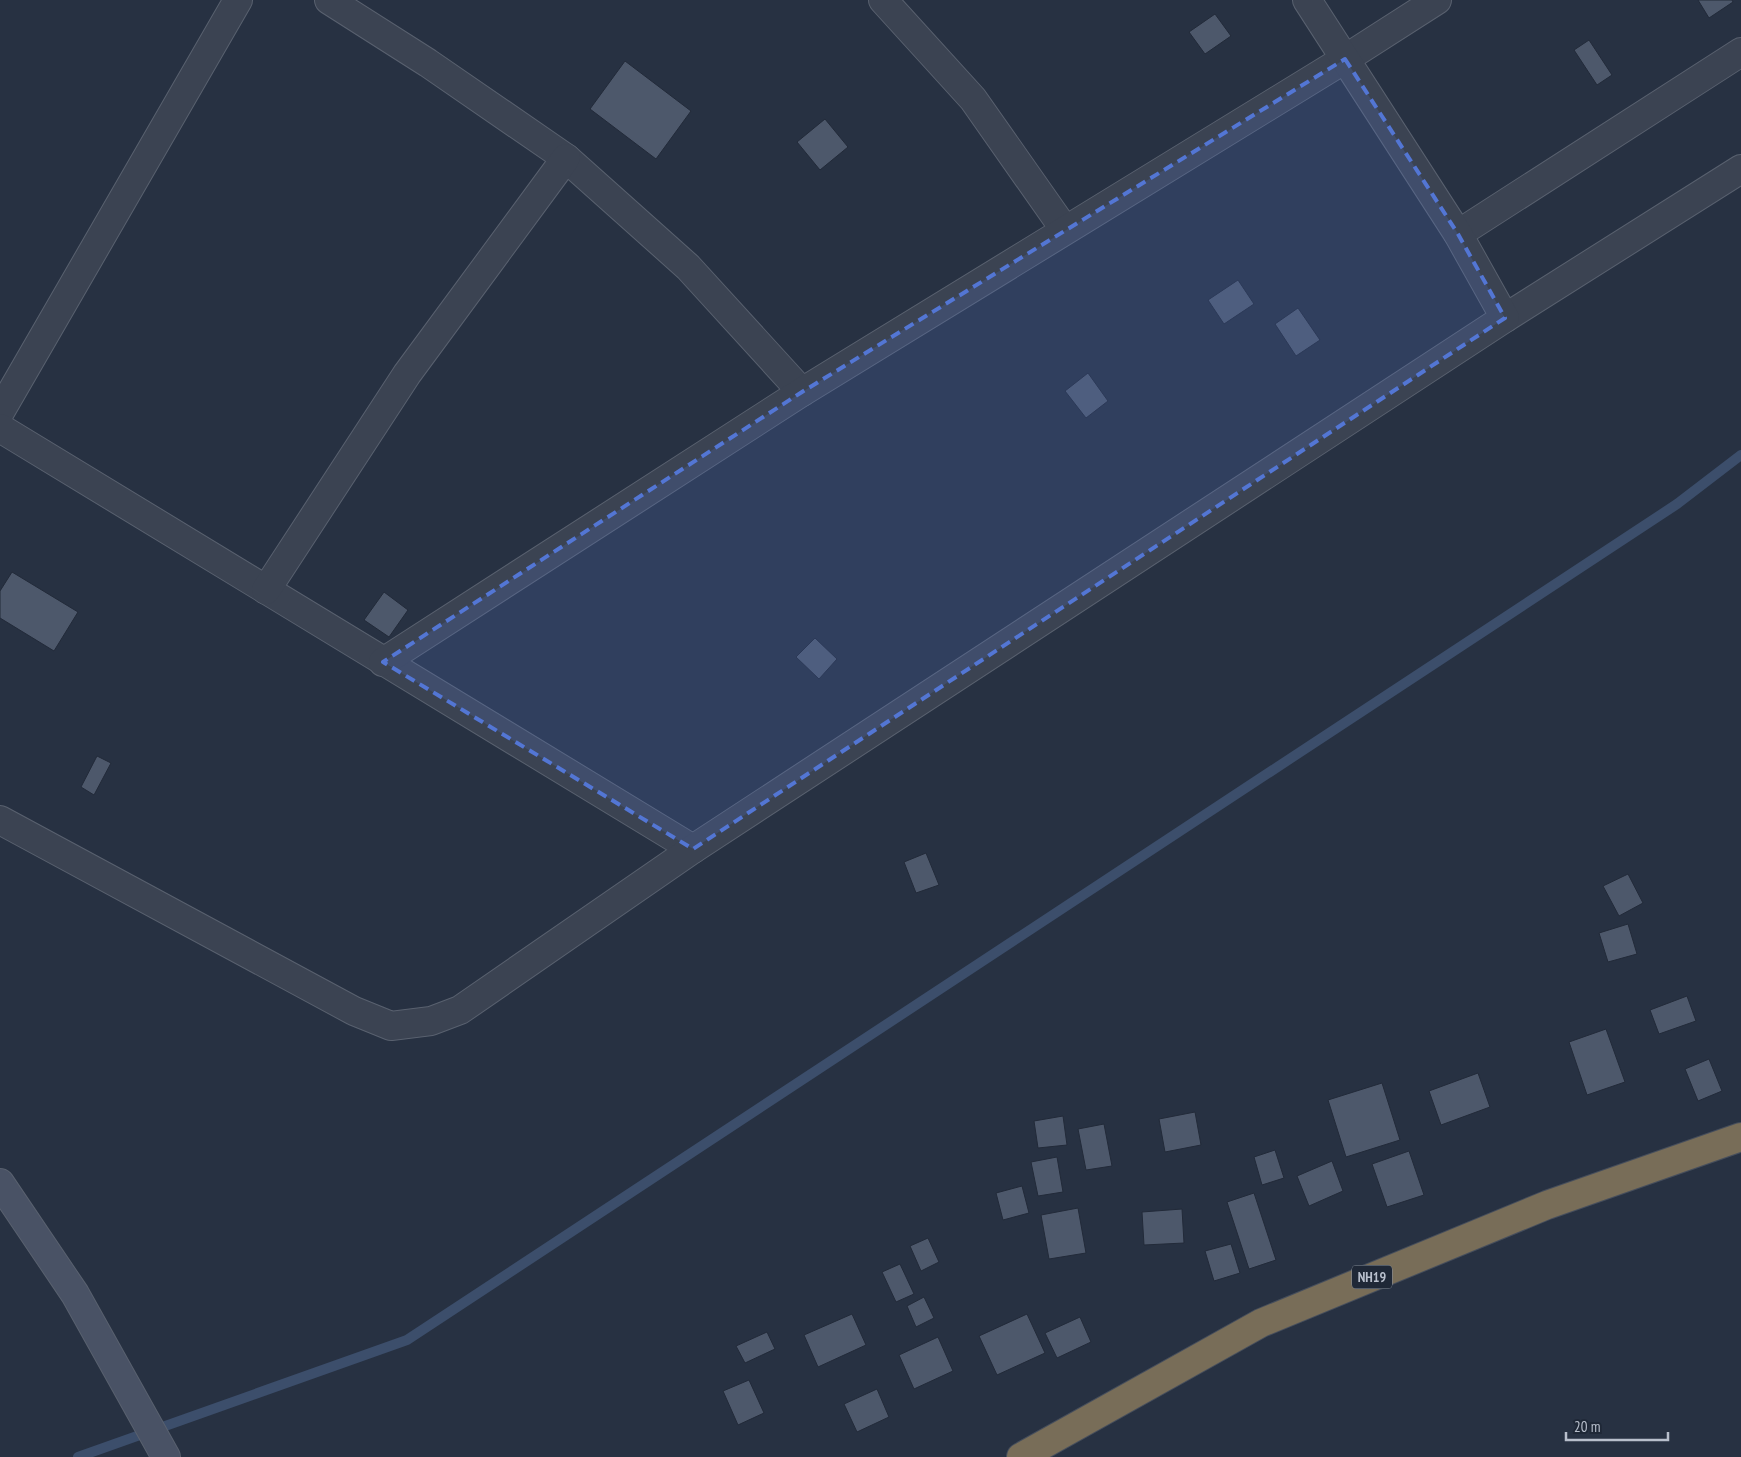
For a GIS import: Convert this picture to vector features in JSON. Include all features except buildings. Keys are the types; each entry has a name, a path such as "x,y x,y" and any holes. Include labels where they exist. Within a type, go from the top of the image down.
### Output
{"highway":[{"name":"NH19","path":"1020,1457 1261,1323 1547,1205 1741,1137"}],"street":[{"path":"0,412 238,0"},
{"path":"329,0 428,63 566,158 688,267 802,392"},
{"path":"883,0 972,99 1065,230"},
{"path":"1307,0 1458,234 1505,318"},
{"path":"383,662 802,392 1345,59 1437,0"},
{"path":"1458,234 1741,52"},
{"path":"266,590 407,374 566,158"},
{"path":"0,820 354,1011 391,1026 431,1021 460,1010 693,849 1505,318 1741,169"},
{"path":"0,428 693,849"},
{"path":"0,1183 75,1294 166,1457"}],"highlighted area":[{"path":"1345,59 1458,234 1505,318 693,849 383,662 802,392"}],"waterway":[{"path":"78,1457 407,1340 1677,504 1741,455"}]}
